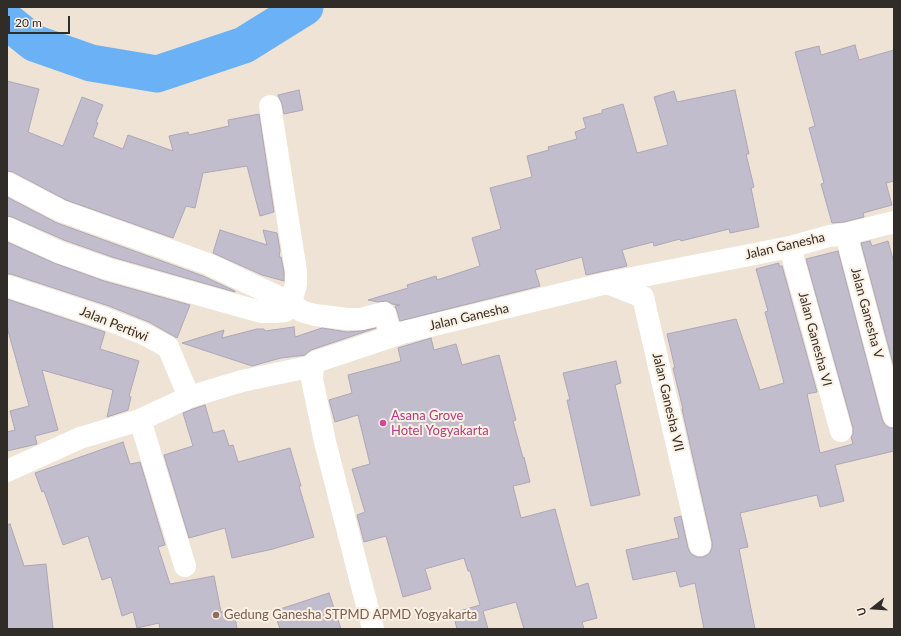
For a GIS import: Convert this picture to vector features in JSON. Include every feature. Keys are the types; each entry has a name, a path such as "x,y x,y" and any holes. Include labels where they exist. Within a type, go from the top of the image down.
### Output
{"street":[{"path":"7,228 59,252 108,270 261,312 285,311 291,303 296,284 296,271 270,106"},
{"path":"7,183 61,211 208,264 291,303 301,311 315,315 357,320 384,313 391,336"},
{"name":"Jalan Ganesha","path":"7,471 80,438 140,420 189,397 242,381 313,366 315,362 405,332 607,283 790,246 894,222"},
{"name":"Jalan Ganesha V","path":"846,234 894,416"},
{"name":"Jalan Ganesha VI","path":"790,246 841,431"},
{"name":"Jalan Ganesha VII","path":"607,283 643,297 700,545"},
{"name":"Jalan Pertiwi","path":"7,286 104,318 144,334 168,347 189,397"},
{"path":"313,366 312,379 325,442 373,629"},
{"path":"140,420 185,566"}],"building":[{"path":"855,45 859,60 894,50 894,181 886,183 892,205 863,213 864,217 844,222 832,223 821,184 824,183 809,128 815,126 795,52 819,46 821,55"},
{"path":"7,81 39,89 28,132 63,146 82,97 103,105 96,122 98,123 93,137 123,149 128,135 173,151 169,136 188,132 189,135 229,126 228,120 259,114 274,212 260,216 247,166 203,173 195,208 186,206 173,238 66,200 13,172 7,171"},
{"path":"299,90 303,110 284,114 278,95"},
{"path":"735,90 749,154 746,154 754,187 751,188 759,227 730,233 729,229 681,241 680,239 654,246 653,242 622,250 627,266 586,275 582,257 535,270 540,286 400,321 395,306 400,305 392,304 387,301 378,302 368,300 408,288 407,285 436,276 437,280 480,266 472,238 501,229 490,188 532,177 527,156 549,150 548,147 577,139 575,132 586,128 583,118 602,113 602,110 623,104 637,153 668,145 654,97 674,91 677,102"},
{"path":"7,197 57,223 203,276 235,292 112,257 64,240 7,216"},
{"path":"220,230 267,245 263,230 277,233 280,250 279,257 281,257 284,281 262,275 213,253"},
{"path":"870,241 872,246 888,241 894,263 894,367 861,243"},
{"path":"7,242 54,263 104,281 190,305 177,338 149,322 109,306 7,274"},
{"path":"838,251 882,419 885,425 890,428 894,428 894,451 835,465 844,501 820,507 817,495 740,513 748,547 739,549 755,629 704,629 695,583 680,587 676,571 633,580 626,550 679,538 674,518 681,516 688,548 691,554 697,557 703,557 709,554 712,548 712,542 673,368 675,368 667,334 736,319 760,390 784,383 765,312 768,311 756,269 779,263 779,266 782,266 817,392 807,394 820,453 853,444 851,437 853,434 853,428 806,259"},
{"path":"7,299 105,332 100,349 139,361 129,396 131,397 128,410 107,417 113,390 42,370 58,430 35,436 37,444 7,451 7,432 15,430 10,411 29,406 7,327"},
{"path":"294,327 295,337 322,328 347,332 376,328 311,350 305,355 281,358 252,366 182,343 224,330 222,338 257,329 264,329 265,331"},
{"path":"431,338 434,350 456,344 462,365 499,355 516,420 513,421 530,482 513,486 521,518 555,509 576,587 588,583 597,618 582,622 584,629 524,629 516,602 483,611 488,629 457,629 453,613 480,605 470,571 468,571 464,558 425,569 431,589 403,597 386,536 364,542 357,515 365,512 352,469 370,464 358,415 335,422 329,400 352,393 348,375 401,361 398,348"},
{"path":"616,361 621,383 615,385 640,495 591,506 567,400 570,400 563,373"},
{"path":"205,405 213,433 224,430 229,446 233,445 238,462 290,448 301,486 299,486 314,537 273,549 232,558 225,528 189,538 164,455 193,446 183,413"},
{"path":"123,442 130,464 140,462 165,545 158,547 170,584 214,576 221,612 234,611 237,629 160,629 159,623 137,628 133,612 122,616 111,577 102,580 88,536 63,545 44,491 42,492 35,473"},
{"path":"10,524 24,566 46,564 53,629 7,629 7,525"},
{"path":"329,593 341,629 280,629 274,611"}],"waterway":[{"path":"7,21 34,43 91,63 157,74 244,45 305,7"}],"place":[{"name":"Asana Grove Hotel Yogyakarta","path":"383,423"},
{"name":"Gedung Ganesha STPMD APMD Yogyakarta","path":"216,615"}]}
